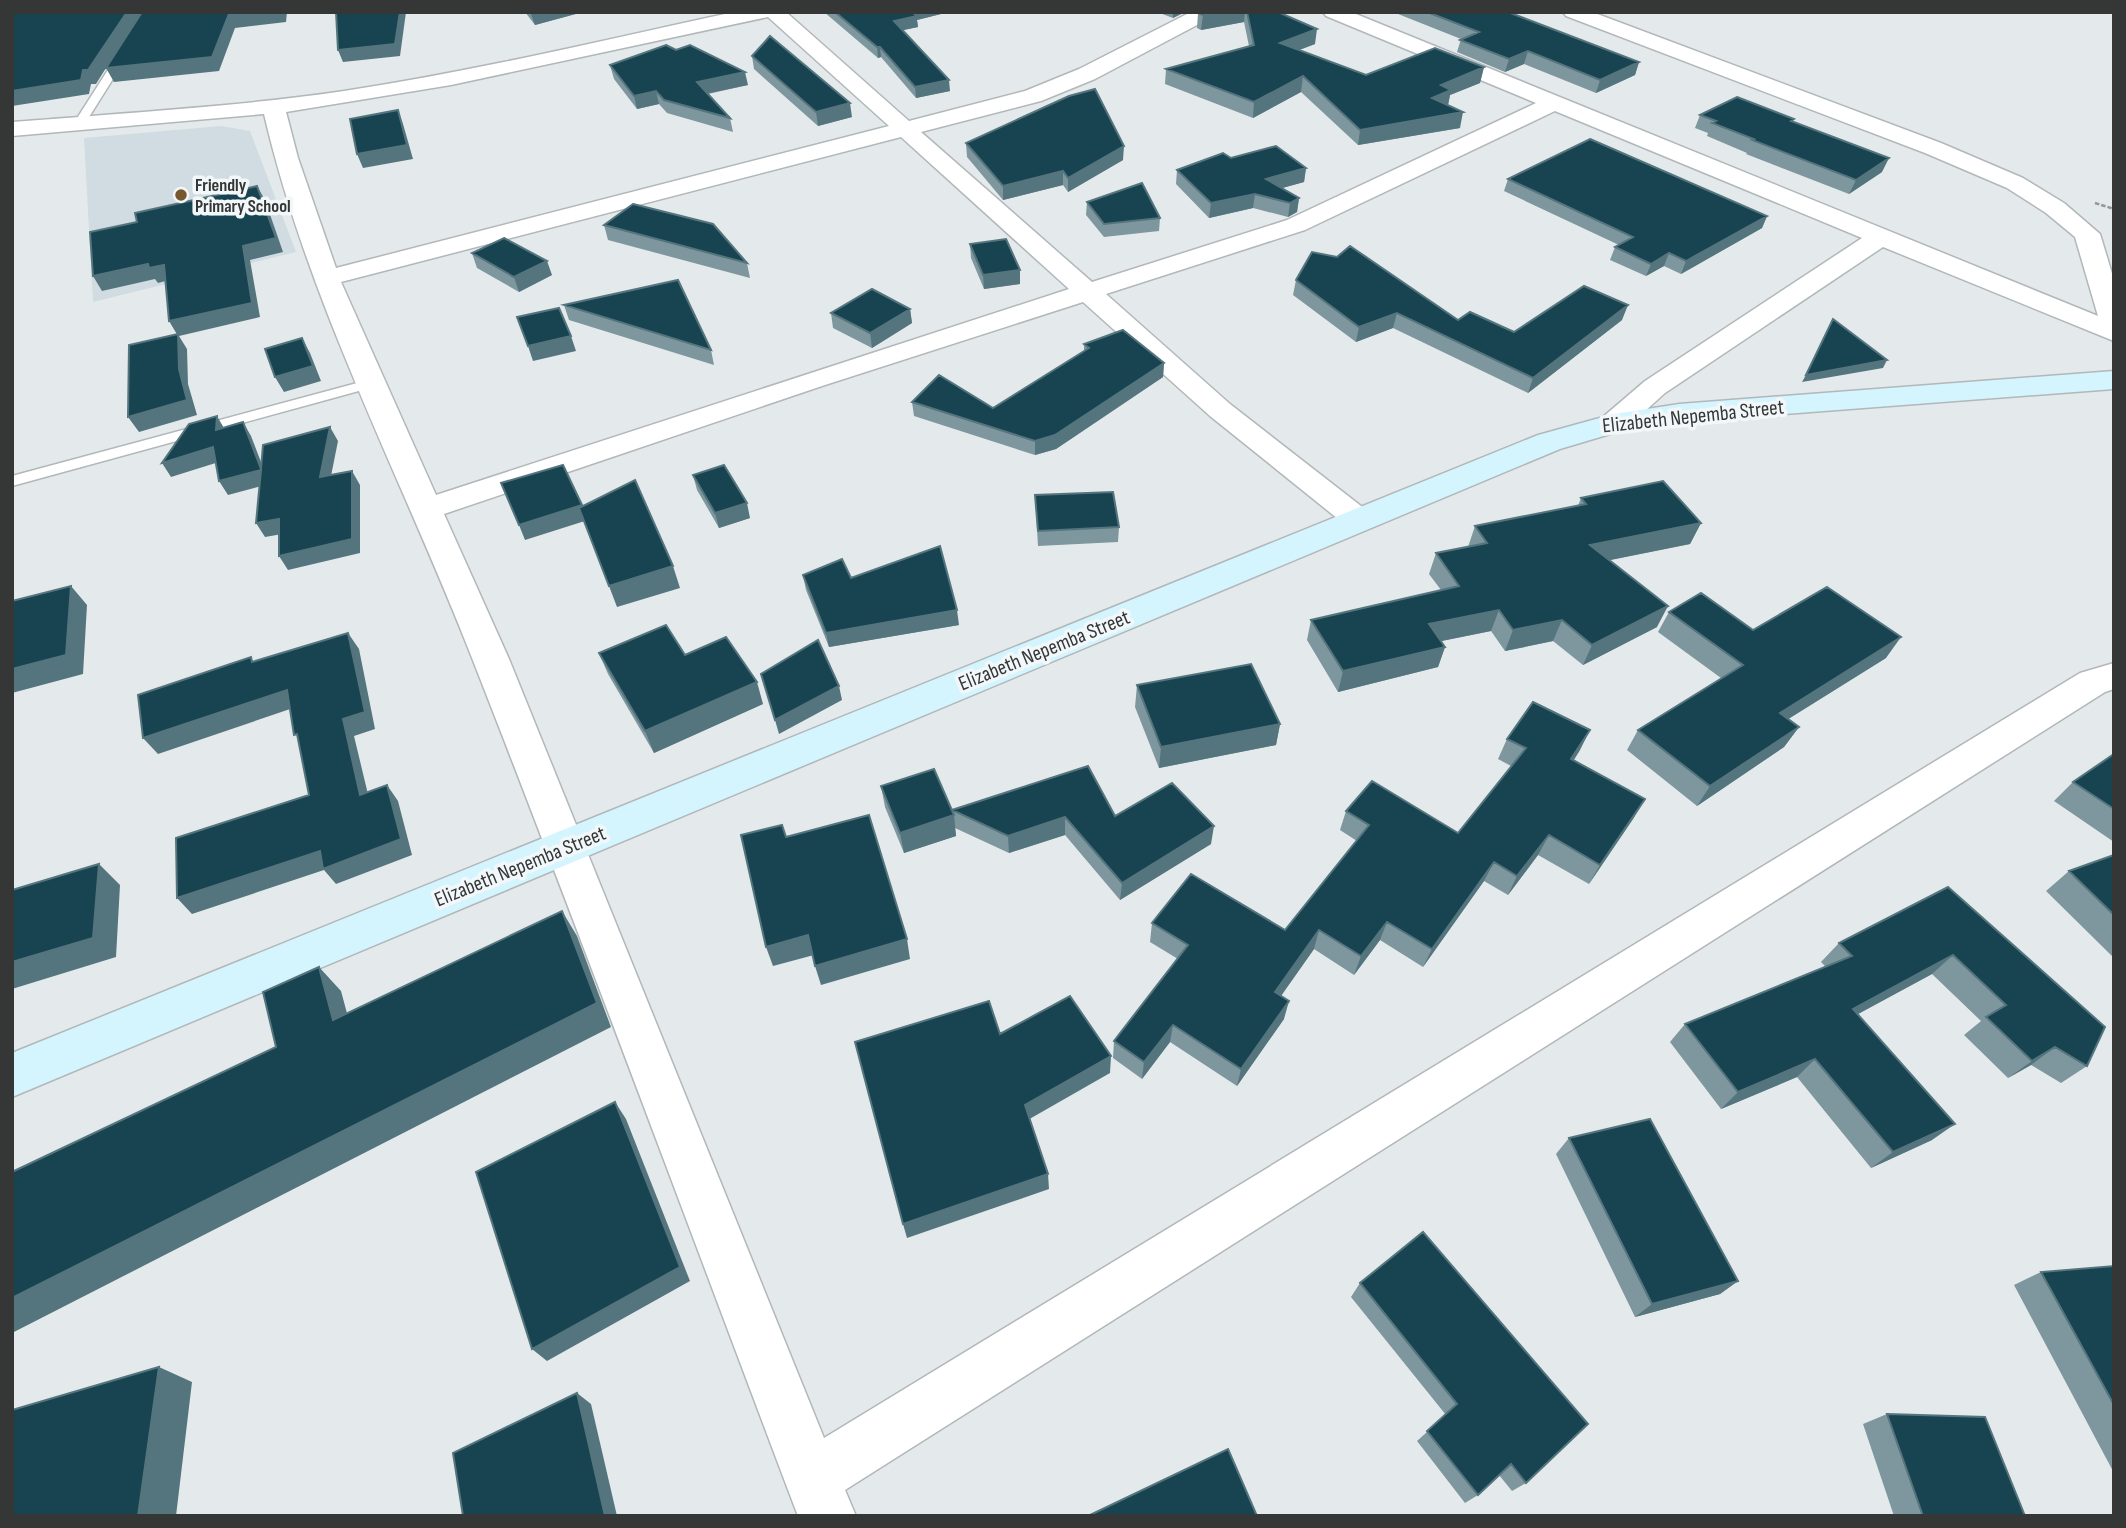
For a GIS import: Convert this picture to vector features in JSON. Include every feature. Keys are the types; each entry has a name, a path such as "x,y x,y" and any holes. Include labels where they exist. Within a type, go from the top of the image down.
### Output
{"street":[{"path":"12,129 272,106 408,86 682,20 763,12"},
{"path":"774,12 1220,410 1359,520"},
{"path":"326,278 1033,96 1087,74 1207,12"},
{"path":"1334,12 2114,333"},
{"path":"1573,12 1933,148 2015,183 2055,208 2087,234 2114,326"},
{"path":"426,509 815,379 1296,225 1553,104"},
{"path":"272,106 286,158 326,278 491,659 820,1497 2093,682 2114,676"},
{"path":"1614,423 1655,387 1881,238"},
{"name":"Elizabeth Nepemba Street","path":"12,1075 1549,442 1614,423 1679,413 2114,380"}],"lane":[{"path":"80,123 150,12"},
{"path":"12,481 372,383"}],"shaded area":[{"name":"Friendly Primary School","path":"221,126 250,131 296,252 93,302 84,138"}],"building":[{"path":"12,12 127,12 88,70 83,70 81,80 12,91"},
{"path":"142,12 248,12 229,14 212,57 106,68"},
{"path":"336,12 400,12 395,44 338,50"},
{"path":"835,12 912,12 917,16 894,21 949,80 915,87 880,47"},
{"path":"1219,12 1203,15 1198,13"},
{"path":"1247,12 1278,12 1317,29 1280,43 1366,75 1435,48 1484,67 1441,85 1451,90 1432,98 1463,112 1360,130 1303,76 1254,102 1166,69 1254,45"},
{"path":"1427,12 1508,12 1639,62 1600,80 1528,51 1509,59 1460,40 1479,32"},
{"path":"770,36 850,103 816,112 752,56"},
{"path":"666,45 676,50 690,45 745,72 697,82 730,118 664,100 656,91 634,96 610,65"},
{"path":"1095,89 1124,146 1068,178 1063,171 1003,186 966,143 1069,96"},
{"path":"1737,97 1794,119 1791,121 1889,158 1856,180 1752,140 1754,139 1712,123 1716,121 1700,115"},
{"path":"398,110 407,145 357,154 350,119"},
{"path":"1590,139 1767,216 1686,261 1669,253 1651,264 1615,247 1633,237 1508,179"},
{"path":"1276,146 1306,168 1266,179 1299,198 1290,203 1255,194 1211,203 1177,170 1223,153 1231,158"},
{"path":"1142,183 1160,218 1104,224 1087,202"},
{"path":"257,186 276,238 243,246 252,303 169,321 164,265 149,268 148,264 93,276 90,232 137,222 135,213"},
{"path":"633,204 713,224 747,263 604,225"},
{"path":"504,238 547,261 514,277 472,253"},
{"path":"1006,239 1020,270 983,275 970,244"},
{"path":"1350,246 1458,320 1470,312 1514,332 1584,286 1628,305 1533,378 1397,313 1359,327 1296,280 1312,252 1337,257"},
{"path":"678,280 711,350 564,305"},
{"path":"872,289 910,309 870,333 831,313"},
{"path":"559,308 571,336 528,346 517,317"},
{"path":"1833,319 1887,360 1806,375"},
{"path":"1123,330 1164,363 1055,435 1035,441 912,402 939,375 993,408 1089,348 1084,344"},
{"path":"178,334 179,369 187,400 128,417 129,345"},
{"path":"302,338 313,366 275,377 265,349"},
{"path":"217,416 216,430 243,422 261,469 263,445 330,427 320,477 352,471 352,539 279,556 279,519 256,523 261,470 219,481 213,447 162,463 189,424"},
{"path":"563,465 582,505 519,525 501,483"},
{"path":"724,465 747,503 715,513 693,475"},
{"path":"635,480 673,566 609,586 579,508"},
{"path":"1663,481 1701,523 1590,545 1668,606 1592,645 1562,620 1513,630 1499,610 1429,624 1445,647 1343,671 1311,620 1459,586 1436,553 1487,543 1475,526 1586,504 1581,498"},
{"path":"1113,492 1119,527 1038,531 1035,495"},
{"path":"940,546 957,610 826,633 803,575 842,559 851,578"},
{"path":"71,586 66,655 12,669 12,601"},
{"path":"1827,587 1901,637 1780,713 1799,727 1710,786 1638,730 1743,665 1669,612 1701,593 1753,630"},
{"path":"666,625 685,655 726,637 757,682 645,731 599,653"},
{"path":"348,633 365,712 343,719 360,795 387,785 401,839 323,869 320,851 177,898 176,838 309,795 297,734 294,735 287,690 143,738 138,695 251,657 252,662"},
{"path":"818,640 839,686 775,720 761,674"},
{"path":"1251,664 1280,724 1161,747 1137,685"},
{"path":"1533,702 1590,730 1571,759 1645,799 1600,865 1549,835 1517,876 1494,862 1432,949 1387,922 1361,956 1319,930 1275,992 1289,1001 1241,1069 1173,1025 1144,1062 1114,1041 1188,945 1152,923 1191,874 1285,930 1369,825 1346,811 1372,781 1458,833 1526,748 1507,739"},
{"path":"2114,754 2114,809 2073,782"},
{"path":"1088,766 1115,816 1172,783 1214,826 1122,883 1065,817 1008,836 952,810"},
{"path":"934,769 954,815 900,833 881,786"},
{"path":"869,815 907,939 815,966 808,935 766,947 741,835 782,825 786,837"},
{"path":"2114,855 2114,915 2069,871"},
{"path":"99,864 93,938 12,962 12,890"},
{"path":"1948,887 2105,1027 2087,1066 2055,1047 2032,1061 1986,1017 2006,1005 1953,955 1853,1009 1955,1124 1893,1152 1815,1059 1738,1092 1685,1024 1852,956 1839,943"},
{"path":"562,911 597,1003 12,1298 12,1172 276,1047 263,992 319,967 333,1020"},
{"path":"1070,996 1111,1056 1025,1105 1048,1174 903,1224 855,1042 989,1001 1000,1034"},
{"path":"615,1102 680,1267 532,1349 476,1172"},
{"path":"1650,1119 1738,1281 1652,1304 1569,1138"},
{"path":"1423,1232 1588,1424 1526,1483 1511,1464 1478,1495 1427,1431 1457,1404 1360,1283"},
{"path":"2114,1266 2114,1405 2041,1272"},
{"path":"159,1367 138,1516 12,1516 12,1410"},
{"path":"577,1393 605,1516 463,1516 453,1453"},
{"path":"1887,1414 1985,1417 2025,1516 1923,1516"},
{"path":"1228,1449 1257,1516 1088,1516"}],"place":[{"name":"Friendly Primary School","path":"181,195"}]}
